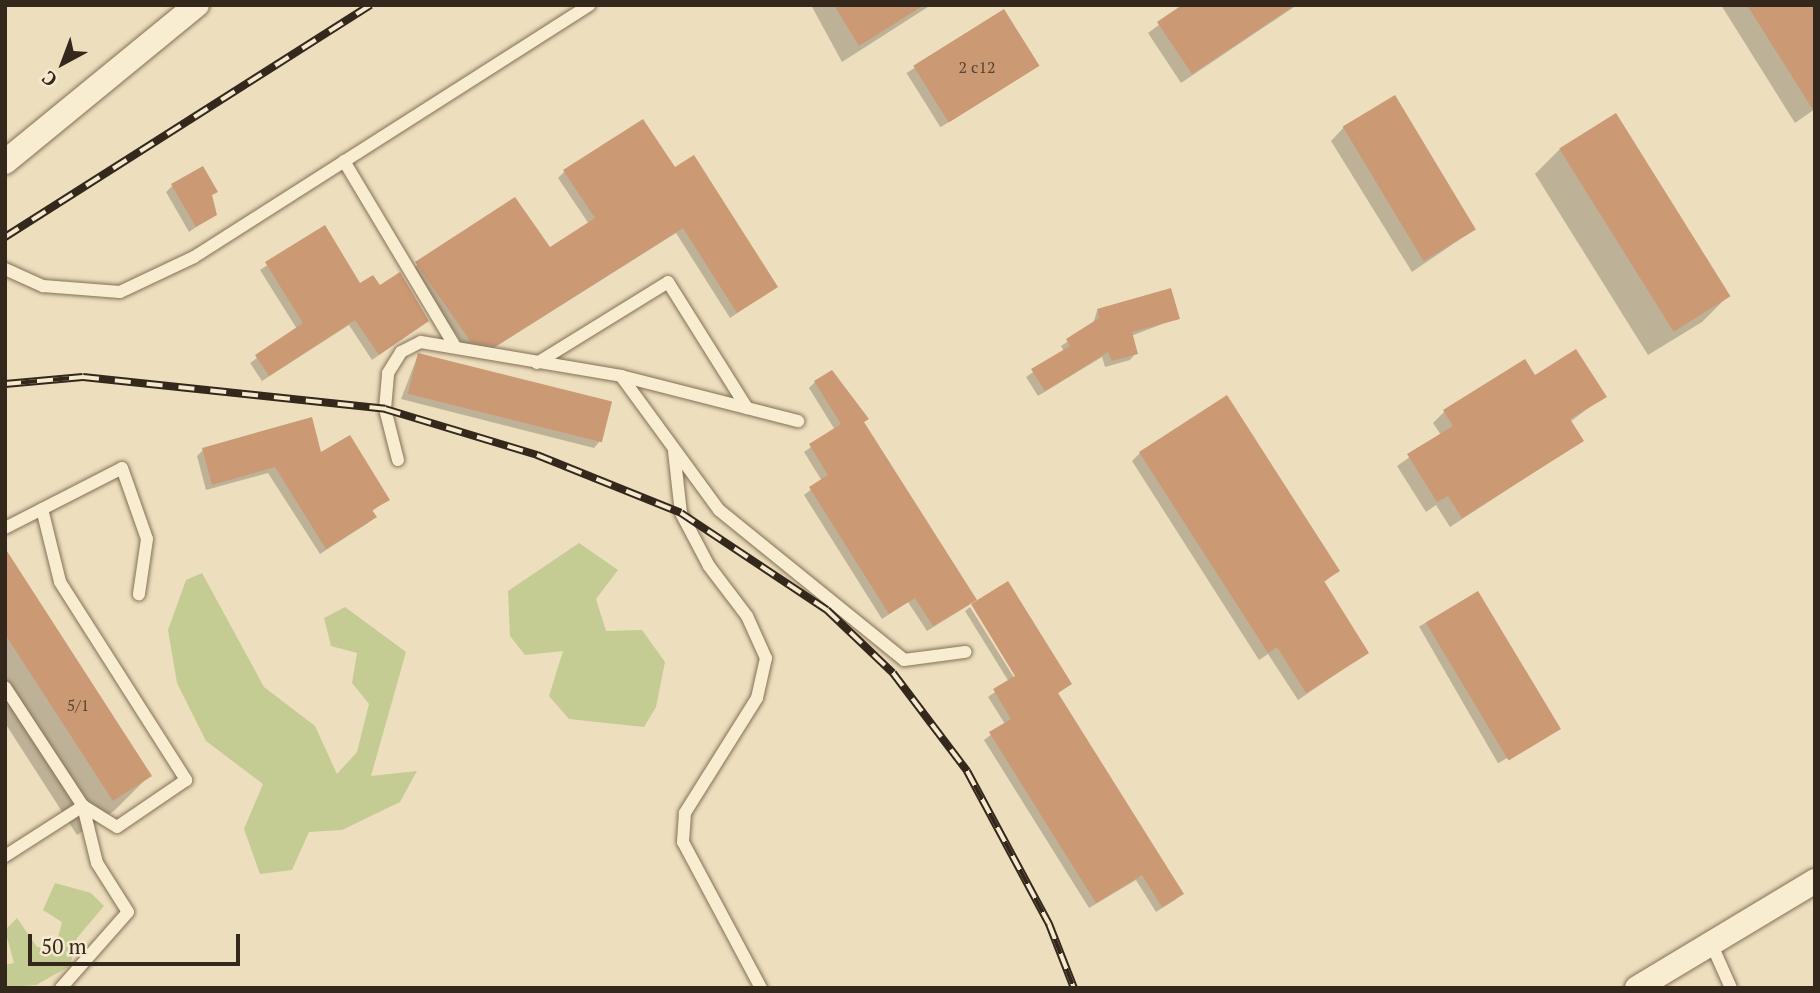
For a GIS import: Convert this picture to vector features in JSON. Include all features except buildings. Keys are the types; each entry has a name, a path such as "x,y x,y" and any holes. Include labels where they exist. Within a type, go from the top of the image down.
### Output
{"street":[{"path":"5,162 197,5"},
{"path":"1637,988 1815,881"}],"lane":[{"path":"5,269 43,286 120,292 194,257 590,5"},
{"path":"344,161 454,345"},
{"path":"537,363 668,282 747,408"},
{"path":"398,460 385,409 388,373 401,352 421,342 454,345 537,363 621,376 798,421"},
{"path":"621,376 719,510 904,660 965,652"},
{"path":"674,451 681,513 709,566 747,616 766,658 757,698 685,813 683,842 761,988"},
{"path":"5,528 122,468 147,539 139,594"},
{"path":"42,509 60,582 186,780 117,827 83,806"},
{"path":"5,687 83,806 97,863 128,912 61,988"},
{"path":"5,856 83,806"},
{"path":"1711,943 1731,988"}],"green space":[{"path":"579,543 618,570 596,599 606,631 642,630 665,662 656,707 644,727 569,719 549,696 563,651 525,655 510,636 508,591"},
{"path":"202,573 264,687 315,726 337,774 357,752 369,704 352,683 357,653 331,646 324,618 345,607 406,652 371,776 417,771 400,802 342,830 309,832 292,870 260,874 244,829 263,784 206,741 177,683 168,630 186,580"},
{"path":"55,883 91,893 104,906 77,938 70,966 36,985 5,987 5,965 14,963 5,930 17,918 37,947 55,949 62,922 43,910"}],"railway":[{"path":"5,237 371,5"},
{"path":"5,384 83,377 385,409 537,455 681,513 827,610 893,673 967,771 1049,924 1074,988"}]}
